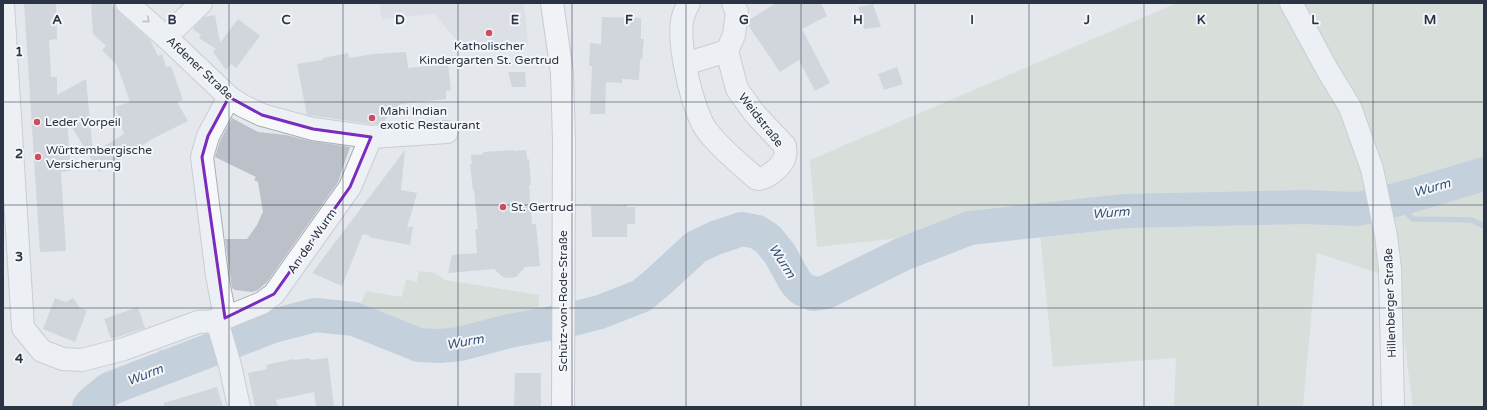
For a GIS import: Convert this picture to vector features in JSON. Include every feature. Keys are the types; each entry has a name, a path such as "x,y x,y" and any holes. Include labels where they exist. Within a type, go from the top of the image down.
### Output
{"main road":[{"name":"Schütz-von-Rode-Straße","path":"552,3 562,73 564,141 563,407"}],"street":[{"name":"Afdener Straße","path":"127,3 230,97 243,106 262,115 313,129 371,137 447,132"},
{"path":"166,38 201,3"},
{"name":"Weidstraße","path":"689,3 682,18 681,33 688,82 698,114 707,131 729,154 757,179 763,179 776,169 785,156 785,146 755,114 737,89 727,52"},
{"name":"Hillenberger Straße","path":"1291,3 1328,71 1350,107 1372,169 1386,236 1390,268 1393,407"},
{"path":"3,4 11,244"},
{"path":"685,64 727,52 734,36 741,6"},
{"path":"230,97 208,136 202,157 217,276 221,324 239,407"},
{"name":"An der Wurm","path":"11,244 23,328 42,351 63,359 82,360 124,349 198,322 221,324 262,303 274,294 350,187 371,137"}],"highlighted area":[{"path":"229,97 262,115 313,129 371,137 350,187 274,294 225,318 202,157 208,136"}],"shaded area":[{"name":"Katholischer Kindergarten St. Gertrud","path":"379,3 524,3 528,46 466,51 434,14 382,19"}],"green space":[{"path":"1177,3 1484,3 1484,407 1413,407 1396,279 1317,253 1303,407 1174,407 1176,358 1053,367 1039,223 817,247 810,160"},
{"path":"419,271 435,273 445,280 539,295 539,342 486,352 463,359 437,358 399,349 350,329 315,318 318,299 358,310 366,291 402,297 406,279 417,282"}],"building":[{"path":"24,3 56,3 57,39 49,40 51,77 57,77 57,95 86,79 93,153 124,134 115,107 130,102 117,65 102,50 106,46 93,34 91,3 110,3 150,40 158,56 162,54 166,67 171,66 183,100 177,102 188,121 154,138 99,172 67,119 71,171 61,172 66,251 40,252"},
{"path":"776,3 821,3 827,16 802,29 830,83 815,91 799,60 780,72 748,25 749,20"},
{"path":"873,4 881,27 864,29 858,7"},
{"path":"215,15 220,43 238,19 260,36 236,68 231,64 226,70 213,52 216,49 199,38 201,35 193,28 204,17"},
{"path":"602,17 641,18 641,39 644,39 642,60 640,59 639,80 622,79 622,83 606,82 605,114 590,114 592,66 589,66 590,43 601,44"},
{"path":"406,52 408,68 448,64 451,90 446,91 446,99 400,104 402,116 392,111 382,124 371,124 307,115 297,64 323,60 323,58 348,53 349,58 373,54"},
{"path":"897,67 903,84 884,90 878,74"},
{"path":"508,72 525,72 526,87 512,87"},
{"path":"232,118 258,132 286,135 311,141 350,147 338,182 267,282 258,290 252,292 235,290 232,288 225,239 247,239 257,225 263,212 258,182 254,180 256,177 215,157 220,141"},
{"path":"405,150 401,190 417,193 407,228 413,226 410,245 368,237 371,236 363,234 342,286 312,273"},
{"name":"St. Gertrud","path":"526,150 527,159 529,159 532,224 536,224 540,266 525,267 516,277 504,278 494,269 448,273 452,255 477,253 475,229 478,229 470,164 472,164 471,155 484,154 483,152"},
{"path":"627,205 627,207 635,207 635,224 627,224 627,237 592,237 591,206"},
{"path":"55,298 66,302 73,298 80,308 87,310 75,342 43,329"},
{"path":"138,307 145,328 111,339 104,319"},
{"path":"310,358 311,360 328,358 334,407 316,407 314,392 276,400 278,407 255,407 248,373 267,369 266,365 294,359"},
{"path":"515,373 541,373 541,407 514,407"},
{"path":"217,387 223,407 164,407 164,403"}],"waterway":[{"name":"Wurm","path":"89,407 109,389 273,326 315,315 354,319 419,345 440,346 460,344 509,331 569,320 600,312 641,296 696,247 715,238 742,229 757,232 768,239 780,254 796,283 802,289 814,294 826,292 903,254 970,228 1125,211 1304,207 1358,209 1407,197 1484,174"},
{"path":"1393,200 1413,219 1472,220 1484,226"},
{"path":"157,370 161,353"}],"place":[{"name":"Katholischer Kindergarten St. Gertrud","path":"489,33"},
{"name":"Mahi Indian exotic Restaurant","path":"372,118"},
{"name":"Leder Vorpeil","path":"37,122"},
{"name":"Württembergische Versicherung","path":"38,157"},
{"name":"St. Gertrud","path":"503,207"}]}
